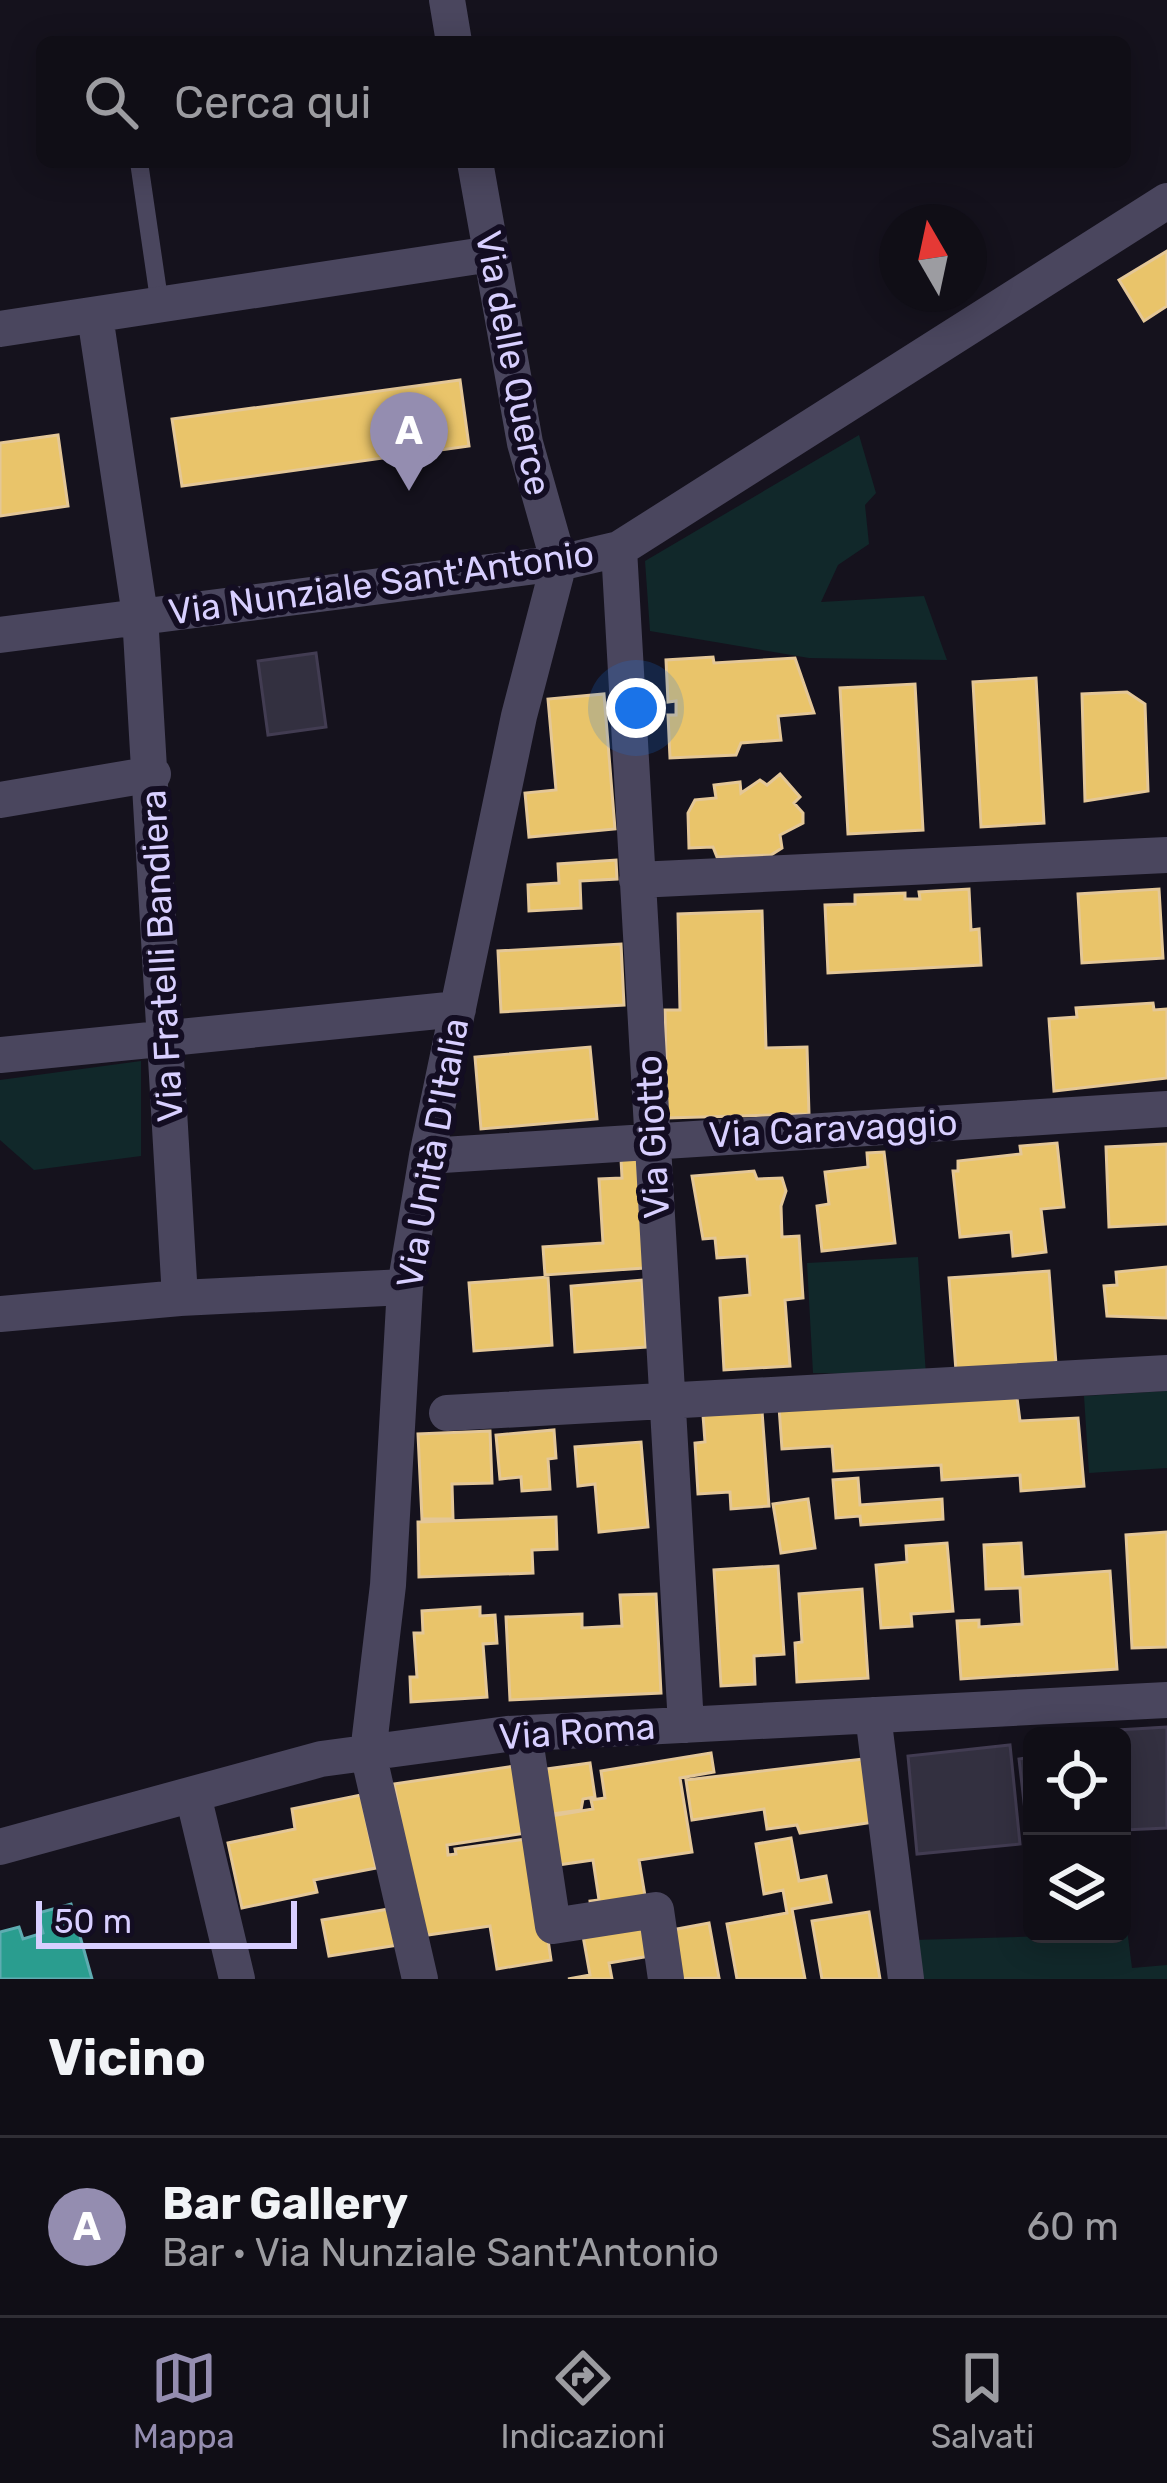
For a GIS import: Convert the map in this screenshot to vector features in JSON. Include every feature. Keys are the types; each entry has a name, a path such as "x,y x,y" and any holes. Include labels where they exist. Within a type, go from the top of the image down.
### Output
{"street":[{"path":"447,0 453,36"},
{"name":"Via delle Querce","path":"476,168 525,443 559,563"},
{"name":"Via Nunziale Sant'Antonio","path":"0,634 559,563 619,549 1167,201"},
{"path":"0,329 491,254"},
{"name":"Via Fratelli Bandiera","path":"95,316 140,615 153,774 161,1036 180,1298"},
{"name":"Via Giotto","path":"619,549 686,1725"},
{"name":"Via Unità D'Italia","path":"419,1979 368,1753 392,1542 405,1287 427,1156 519,716 559,563"},
{"path":"0,800 153,774"},
{"path":"638,880 1167,855"},
{"path":"0,1055 458,1009"},
{"name":"Via Caravaggio","path":"427,1156 652,1138 1167,1109"},
{"path":"0,1314 180,1298 405,1287"},
{"path":"446,1413 1167,1372"},
{"name":"Via Roma","path":"0,1847 321,1759 524,1733 1167,1700"},
{"path":"873,1715 906,1979"},
{"path":"524,1733 553,1926 656,1910 666,1979"},
{"path":"193,1795 237,1979"}],"lane":[{"path":"140,168 160,306"}],"green space":[{"path":"859,435 876,493 865,505 869,544 838,565 821,602 924,596 947,660 809,658 650,631 645,561"},
{"path":"141,1061 141,1156 34,1170 0,1140 0,1080"},
{"path":"918,1257 926,1375 813,1373 807,1263"},
{"path":"1167,1391 1167,1468 1089,1473 1084,1396"},
{"path":"1023,1937 1023,1943 1129,1943 1132,1968 1167,1965 1167,1979 919,1979 913,1940"}],"building: Abitazioni":[{"path":"1167,251 1167,306 1144,321 1119,280"},
{"path":"460,380 469,446 182,486 172,419"},
{"path":"58,435 68,506 0,516 0,443"},
{"path":"713,657 714,663 795,658 814,713 778,716 781,740 741,743 736,755 670,758 668,715 676,715 676,701 668,702 666,660"},
{"path":"1036,678 1044,823 981,827 973,682"},
{"path":"915,684 923,830 848,834 840,688"},
{"path":"1127,692 1145,704 1148,791 1085,801 1082,694"},
{"path":"604,694 615,829 529,837 525,793 556,790 548,699"},
{"path":"780,774 800,797 794,803 803,813 803,823 780,835 782,848 771,855 717,857 713,847 689,848 688,813 695,800 716,798 714,785 740,782 741,793 760,780 767,785"},
{"path":"616,860 617,879 580,881 581,908 529,911 528,885 559,883 558,864"},
{"path":"969,889 971,930 979,929 981,965 828,973 825,905 855,904 855,895 905,893 905,899 920,899 919,892"},
{"path":"1159,889 1163,958 1082,963 1078,894"},
{"path":"762,911 766,1048 807,1047 809,1114 667,1118 665,1010 680,1010 678,914"},
{"path":"621,944 624,1005 501,1012 498,951"},
{"path":"1153,1003 1154,1010 1167,1009 1167,1078 1054,1091 1049,1019 1077,1017 1076,1008"},
{"path":"590,1047 597,1119 481,1129 475,1057"},
{"path":"1057,1143 1064,1207 1041,1209 1046,1252 1013,1256 1011,1232 960,1237 953,1171 958,1171 958,1161 1021,1154 1020,1146"},
{"path":"1167,1144 1167,1224 1109,1227 1106,1147"},
{"path":"884,1152 895,1243 822,1251 817,1206 829,1204 825,1172 868,1167 867,1153"},
{"path":"637,1158 644,1268 545,1275 543,1247 603,1243 599,1179 622,1178 621,1159"},
{"path":"754,1171 757,1179 782,1178 786,1191 781,1206 782,1237 799,1236 803,1298 785,1300 790,1366 724,1370 720,1298 750,1295 747,1256 717,1258 715,1238 703,1239 692,1176"},
{"path":"1167,1267 1167,1318 1107,1316 1104,1286 1117,1285 1116,1272"},
{"path":"1049,1271 1056,1364 956,1371 949,1278"},
{"path":"548,1277 552,1345 474,1351 469,1283"},
{"path":"642,1280 646,1347 575,1352 571,1286"},
{"path":"1017,1398 1020,1421 1078,1418 1084,1486 1021,1491 1020,1475 942,1480 941,1465 834,1471 832,1446 782,1449 779,1407"},
{"path":"762,1411 769,1506 731,1509 730,1492 698,1494 695,1443 705,1442 703,1415"},
{"path":"554,1430 556,1458 548,1459 550,1489 522,1491 521,1477 500,1479 496,1435"},
{"path":"490,1431 492,1483 452,1484 453,1519 422,1519 418,1434"},
{"path":"641,1442 648,1527 599,1532 595,1484 578,1486 575,1447"},
{"path":"858,1478 860,1505 942,1499 943,1519 861,1525 860,1516 836,1518 833,1480"},
{"path":"808,1499 815,1548 781,1553 773,1504"},
{"path":"556,1517 557,1549 532,1550 533,1573 419,1577 418,1522"},
{"path":"1167,1532 1167,1647 1132,1648 1126,1535"},
{"path":"947,1543 953,1611 911,1614 912,1626 881,1628 876,1565 907,1562 906,1546"},
{"path":"1021,1543 1023,1577 1110,1571 1117,1669 961,1679 957,1621 979,1620 979,1627 1022,1624 1020,1588 986,1589 984,1545"},
{"path":"778,1566 784,1654 754,1656 755,1684 721,1686 714,1570"},
{"path":"862,1589 868,1678 797,1682 795,1643 802,1642 799,1594"},
{"path":"656,1594 661,1693 510,1700 506,1617 582,1614 582,1628 622,1626 620,1595"},
{"path":"480,1607 480,1616 495,1615 497,1643 483,1644 487,1697 411,1702 410,1677 417,1677 414,1633 423,1633 422,1611"},
{"path":"711,1753 714,1772 680,1778 692,1852 639,1860 646,1902 591,1910 590,1901 599,1900 593,1860 558,1865 551,1816 593,1809 591,1800 605,1798 601,1771"},
{"path":"864,1759 874,1822 800,1833 797,1825 767,1829 764,1809 692,1820 686,1780"},
{"path":"590,1763 595,1797 583,1799 581,1810 545,1815 539,1770"},
{"path":"521,1765 532,1832 447,1845 448,1855 456,1854 455,1849 533,1838 551,1960 497,1969 490,1926 421,1936 394,1784"},
{"path":"361,1795 376,1868 314,1880 317,1892 242,1908 228,1843 295,1829 292,1809"},
{"path":"791,1838 799,1881 826,1876 831,1902 792,1909 805,1979 737,1979 727,1924 787,1913 783,1890 764,1894 756,1844"},
{"path":"389,1909 404,1944 329,1956 322,1920"},
{"path":"869,1912 880,1979 822,1979 812,1921"},
{"path":"709,1923 719,1978 670,1979 661,1932"},
{"path":"645,1924 650,1956 609,1963 612,1979 568,1979 590,1975 583,1936"}],"building: Scuole":[{"path":"71,1904 92,1979 0,1979 0,1932 19,1927 23,1939 43,1933 38,1913"}],"building: Altro":[{"path":"316,653 326,727 268,735 258,661"},
{"path":"1167,1727 1167,1828 1131,1830 1131,1729"},
{"path":"1010,1745 1020,1844 917,1854 908,1756"}],"place":[{"name":"Bar Gallery","path":"409,491"}]}
